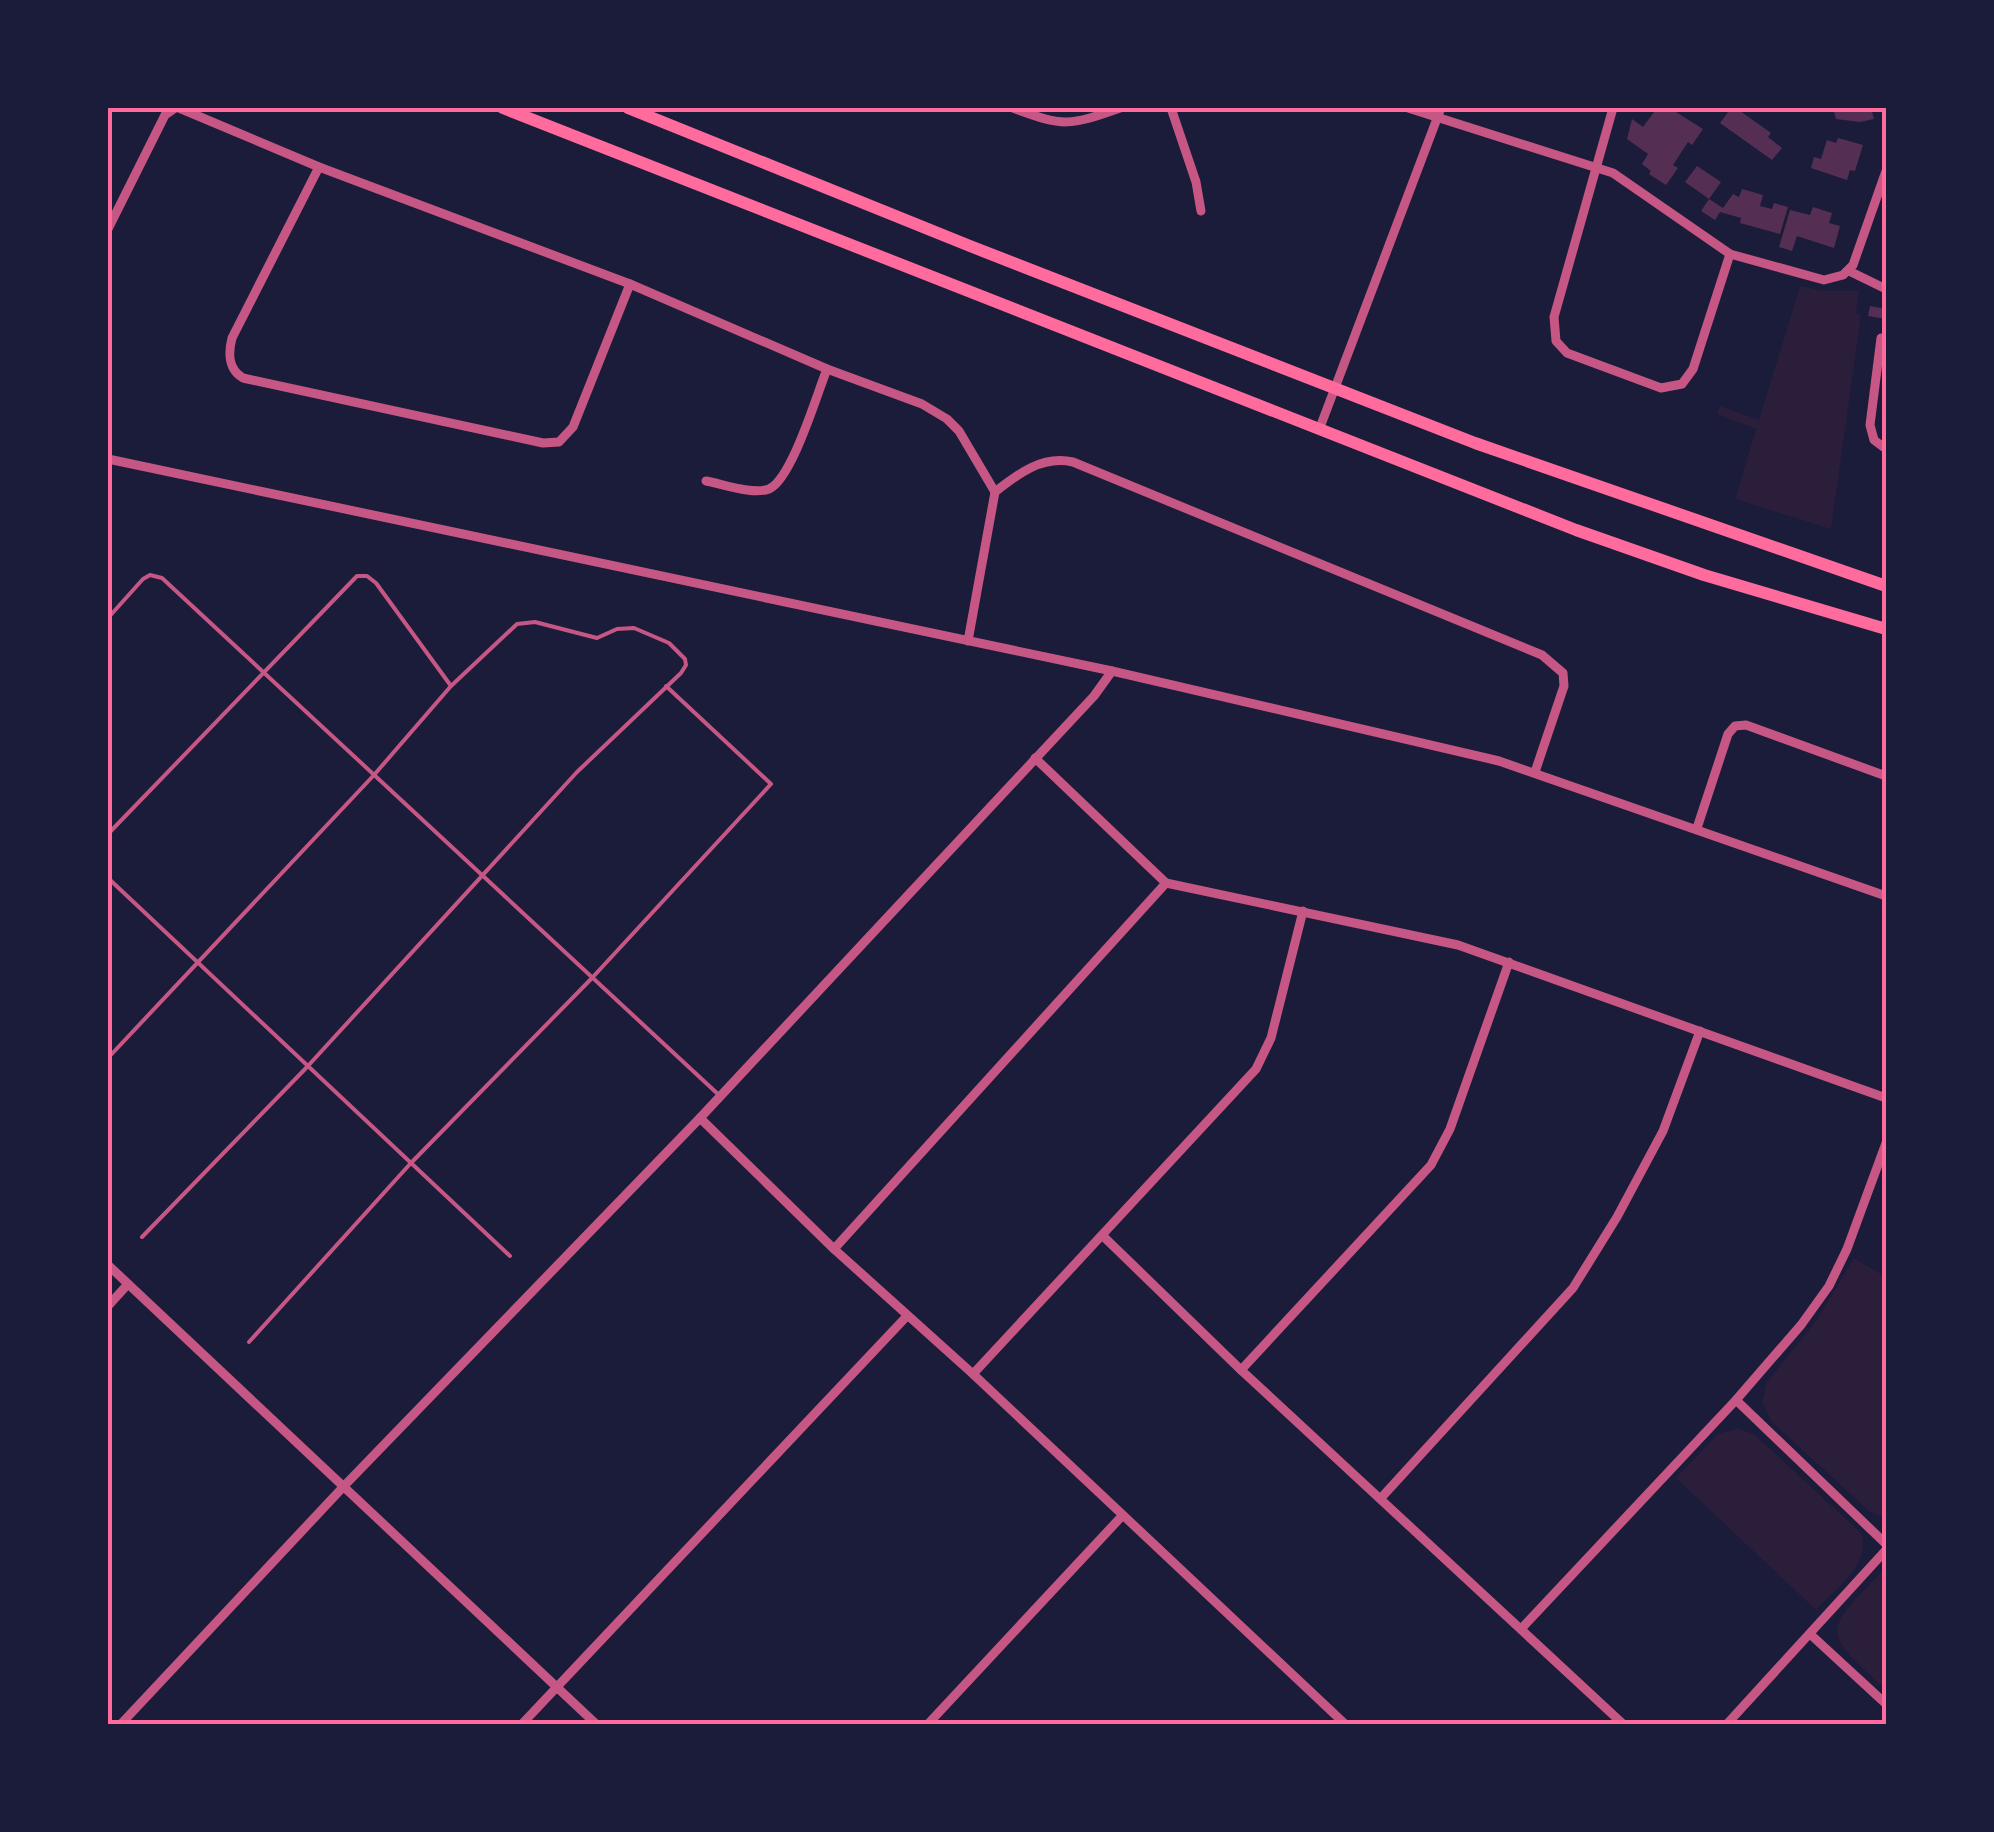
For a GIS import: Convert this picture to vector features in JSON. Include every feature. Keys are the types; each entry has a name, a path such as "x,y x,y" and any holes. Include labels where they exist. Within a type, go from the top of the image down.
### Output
{"main road":[{"path":"503,108 1576,530 1886,629"},
{"path":"628,108 1475,443 1886,586"}],"street":[{"path":"108,229 165,116 177,108 319,167 630,284 827,369 922,404 947,418 959,431 995,492 968,642"},
{"path":"1013,108 1059,124 1120,108"},
{"path":"1172,108 1201,210"},
{"path":"1408,108 1440,112 1613,173 1730,254 1824,280 1846,273 1856,260 1886,171"},
{"path":"1612,108 1552,325 1556,341 1567,354 1661,388 1682,384 1693,369 1730,254"},
{"path":"1319,430 1440,112"},
{"path":"319,167 232,338 230,362 243,378 543,443 558,442 574,427 630,284"},
{"path":"1846,273 1886,289"},
{"path":"1882,338 1870,425 1874,440 1886,449"},
{"path":"706,481 761,490 777,483 788,466 827,369"},
{"path":"108,459 1112,671 1536,772 1886,896"},
{"path":"995,492 1037,465 1050,460 1073,462 1542,655 1562,674 1564,686 1536,772"},
{"path":"121,1724 700,1118 1094,696 1112,671"},
{"path":"1697,828 1728,734 1735,726 1746,725 1886,776"},
{"path":"1034,758 1166,883 1458,945 1886,1098"},
{"path":"834,1249 1166,883"},
{"path":"973,1374 1256,1070 1271,1038 1303,911"},
{"path":"1242,1370 1420,1178 1441,1150 1509,962"},
{"path":"1381,1498 1573,1288 1618,1216 1662,1131 1700,1031"},
{"path":"700,1118 834,1249 973,1374 1338,1722"},
{"path":"1521,1629 1802,1325 1829,1286 1847,1249 1886,1143"},
{"path":"1103,1236 1623,1724"},
{"path":"108,1264 596,1724"},
{"path":"108,1306 128,1284"},
{"path":"522,1724 907,1316"},
{"path":"1727,1724 1886,1547 1736,1400"},
{"path":"928,1724 1122,1516"},
{"path":"1810,1634 1886,1704"}],"lane":[{"path":"108,834 352,578 364,575 376,583 451,686"},
{"path":"108,618 143,579 162,578 720,1096"},
{"path":"108,1058 374,775 451,686 517,624 524,621 558,626 596,638 627,628 669,643 686,661 684,669 577,772 308,1067 142,1237"},
{"path":"249,1342 410,1164 592,978 770,784 666,686"},
{"path":"108,878 510,1256"}],"shaded area":[{"path":"1800,286 1859,291 1856,313 1861,315 1831,529 1735,499 1756,429 1717,414 1720,406 1759,420"},
{"path":"1854,1258 1886,1277 1886,1519 1869,1511 1771,1421 1762,1402 1767,1382 1816,1321"},
{"path":"1738,1428 1755,1435 1861,1533 1863,1545 1856,1566 1816,1610 1676,1478 1718,1434"},
{"path":"1886,1567 1886,1690 1849,1653 1837,1630 1850,1605"}],"building":[{"path":"1657,108 1676,112 1703,129 1692,145 1688,142 1666,185 1642,164 1648,154 1627,139 1632,119 1643,127"},
{"path":"1731,108 1771,133 1768,137 1782,148 1772,160 1720,123"},
{"path":"1833,108 1871,108 1874,119 1836,119"},
{"path":"1838,138 1863,145 1855,171 1850,170 1847,180 1811,168 1814,157 1821,159 1827,140 1836,143"},
{"path":"1697,166 1721,182 1709,199 1685,182"},
{"path":"1742,189 1763,195 1760,206 1772,209 1774,203 1788,207 1780,234 1740,223 1741,218 1720,212 1715,220 1701,211 1709,199 1723,208 1733,194 1739,197"},
{"path":"1813,207 1832,213 1829,223 1840,226 1834,248 1797,236 1792,251 1779,247 1790,210 1810,215"},
{"path":"1870,306 1886,309 1886,319 1868,316"}]}
